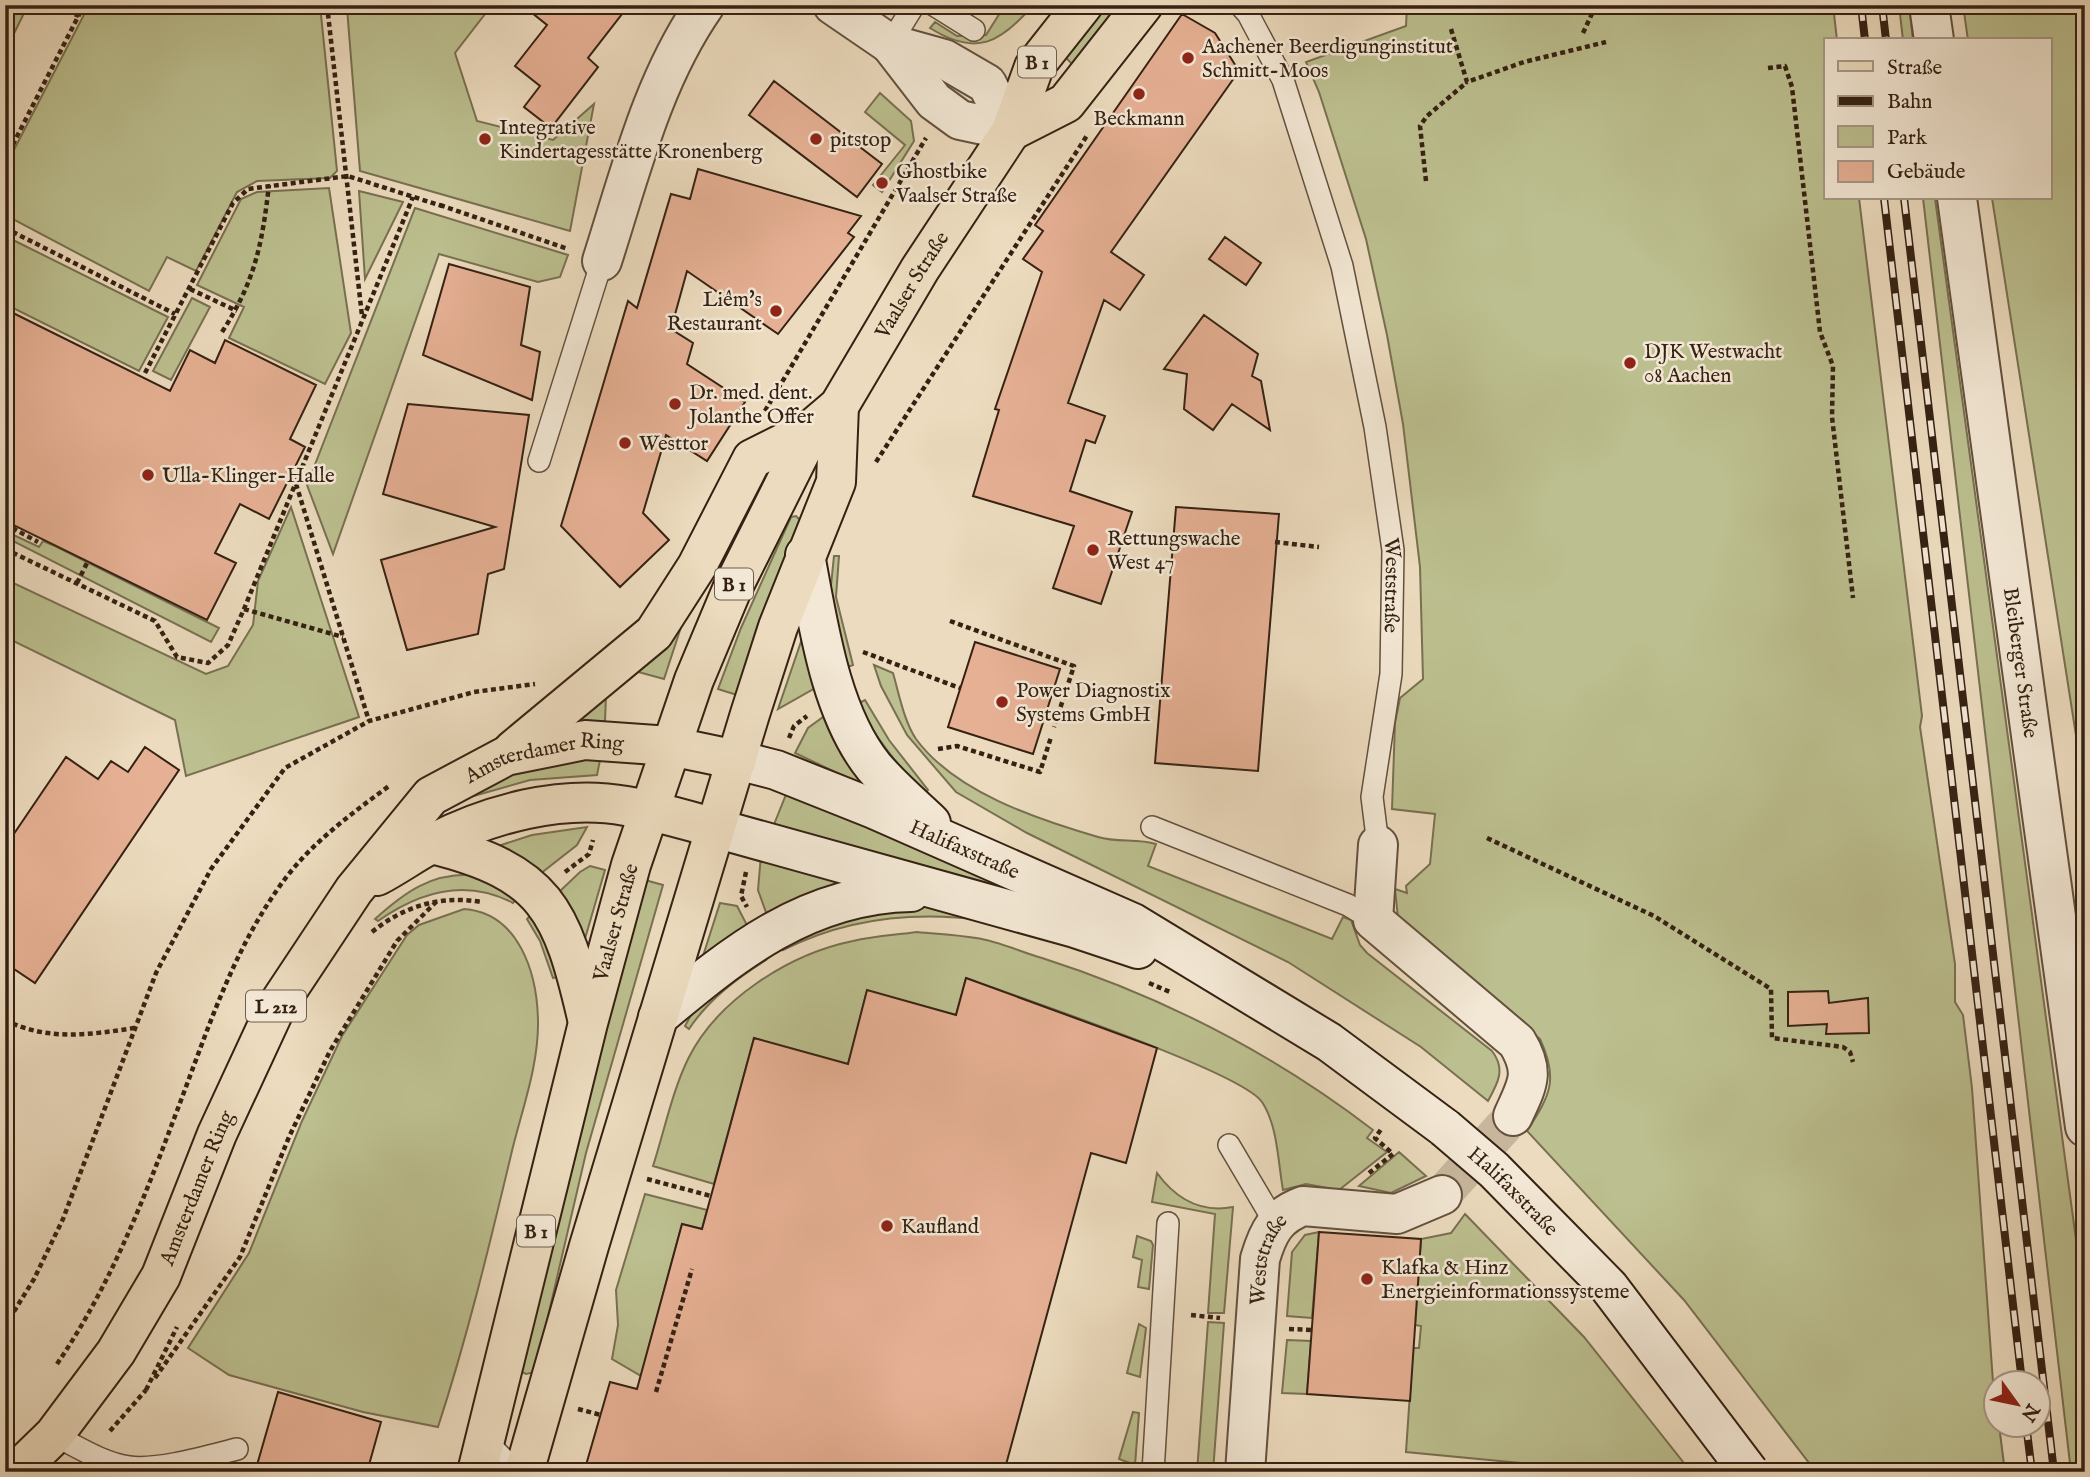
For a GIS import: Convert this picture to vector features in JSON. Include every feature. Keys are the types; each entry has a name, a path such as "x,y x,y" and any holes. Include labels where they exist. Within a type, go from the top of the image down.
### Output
{"main road":[{"path":"601,261 648,118 675,55 705,5"},
{"path":"833,5 890,44 925,93 947,111 960,120 1011,131"},
{"name":"Vaalser Straße","path":"524,1472 658,1017 682,819 685,749 733,587 830,426 920,268 1011,131 1034,67 1083,5"},
{"name":"Vaalser Straße","path":"1011,131 1066,103 1143,5"},
{"path":"1929,5 1934,38"},
{"name":"Bleiberger Straße","path":"1956,200 2085,1127"},
{"path":"506,756 654,632 697,566 752,459 830,426"},
{"name":"Vaalser Straße","path":"481,1455 588,1023 682,819 737,760 778,627 836,482 830,426"},
{"path":"805,555 826,652 850,728 872,765 953,843"},
{"name":"Amsterdamer Ring","path":"16,1472 54,1435 116,1352 161,1276 217,1133 275,1009 354,890 431,796 506,756 585,740 685,749"},
{"name":"Halifaxstraße","path":"685,749 737,760 797,778 953,843 1133,923 1329,1042 1445,1128 1494,1170 1609,1287 1749,1472"},
{"name":"Amsterdamer Ring","path":"354,890 432,844 491,819 550,806 601,804 682,819"},
{"name":"Halifaxstraße","path":"682,819 1075,928 1217,975"},
{"path":"432,844 498,866 537,893 565,935 588,1023"},
{"name":"Weststraße","path":"1373,920 1378,845"},
{"path":"658,1017 762,936 789,923 866,896 936,891"},
{"path":"1373,920 1517,1042 1528,1059 1529,1082 1513,1116"},
{"name":"Weststraße","path":"1245,1472 1260,1259 1275,1223 1289,1211 1303,1206 1397,1214 1443,1195"}],"lane":[{"path":"890,44 914,5"},
{"path":"934,5 974,30"},
{"name":"Weststraße","path":"1240,5 1248,14 1283,80 1342,266 1376,427 1394,550 1391,674 1371,797 1378,845"},
{"path":"539,461 601,261"},
{"path":"1152,827 1348,905 1373,920"},
{"path":"1229,1145 1275,1223"},
{"path":"1153,1472 1168,1223"},
{"path":"54,1435 90,1453 130,1467 193,1460 237,1449"},
{"path":"481,1455 516,1472"}],"path":[{"path":"5,160 84,5"},
{"path":"327,5 362,317"},
{"path":"1583,33 1596,5"},
{"path":"67,11 79,16"},
{"path":"1451,29 1467,82"},
{"path":"1426,181 1420,126 1427,116 1467,82 1524,62 1606,42"},
{"path":"1768,68 1785,66 1792,87 1820,332 1833,366 1832,417 1853,598"},
{"path":"871,471 887,440 1088,133"},
{"path":"760,419 792,360 929,134"},
{"path":"145,373 233,203 248,189 348,176 525,234"},
{"path":"222,332 237,311 262,245 269,185"},
{"path":"5,549 155,621 177,657 208,663 228,645 244,609 413,197"},
{"path":"5,228 175,314"},
{"path":"189,289 237,311"},
{"path":"296,483 369,721"},
{"path":"5,524 38,542"},
{"path":"1275,542 1319,547"},
{"path":"77,583 88,561"},
{"path":"244,609 343,637"},
{"path":"950,621 1074,666 1055,727"},
{"path":"860,660 856,650 960,688"},
{"path":"5,1326 34,1279 63,1219 156,973 211,870 285,768 369,721 474,692 546,682"},
{"path":"938,749 957,746 1040,772 1051,737"},
{"path":"1486,838 1654,916 1771,989 1772,1038 1843,1047 1850,1052 1853,1062"},
{"path":"560,876 589,854"},
{"path":"368,936 385,922 416,906 438,900 457,898 488,904"},
{"path":"182,1317 146,1391 240,1257 289,1137 330,1051 397,941 438,900"},
{"path":"1147,982 1182,997"},
{"path":"5,1020 22,1028 60,1035 135,1028"},
{"path":"1365,1176 1393,1154 1375,1138 1387,1121"},
{"path":"638,1177 710,1196"},
{"path":"656,1392 692,1269"},
{"path":"574,1408 601,1415"},
{"path":"1287,1469 1318,1472"}],"green space":[{"path":"5,5 28,5 5,52"},
{"path":"89,5 320,5 337,171 330,178 257,181 237,192 196,271 167,257 149,291 5,215 5,167"},
{"path":"350,5 492,5 455,53 477,121 553,140 594,104 570,231 360,171 347,8"},
{"path":"1005,5 1033,5 1010,29 987,42 961,42 930,28 935,22 957,36 986,35"},
{"path":"1106,5 1120,5 1074,66 1065,57"},
{"path":"1407,5 1833,5 1837,38 1824,38 1824,200 1859,200 1922,716 1920,727 1955,964 1955,1002 1963,1015 1972,1088 1992,1368 1982,1368 1982,1438 2001,1438 2005,1472 1816,1472 1684,1300 1527,1131 1549,1087 1549,1066 1540,1039 1398,918 1395,889 1407,893 1406,886 1430,864 1435,814 1392,809 1395,723 1400,698 1423,679 1420,567 1403,424 1366,239 1319,92 1306,62 1406,26"},
{"path":"1899,5 1909,5 1913,38 1903,38"},
{"path":"1963,5 2085,5 2085,793 1992,200 2052,200 2052,38 1968,38"},
{"path":"880,93 911,121 914,141 882,192 873,185 905,145 865,112"},
{"path":"329,188 351,333 325,384 229,338 244,307 197,285 241,199 257,192"},
{"path":"359,191 403,202 365,279"},
{"path":"1923,200 1935,200 2085,1306 2085,1472 2071,1472"},
{"path":"415,208 568,255 560,277 538,282 439,254 333,554 307,485"},
{"path":"5,236 168,317 139,371 5,304"},
{"path":"192,298 210,307 171,380 153,371"},
{"path":"291,507 359,717 186,776 175,720 5,637 5,579 206,674 228,666 253,625 258,581"},
{"path":"796,516 800,520 737,695 718,689 741,628 791,517"},
{"path":"5,531 39,547 43,541 55,546 219,628 211,642 5,537"},
{"path":"834,556 839,556 836,597 853,665 844,668 830,595"},
{"path":"683,621 664,679 631,670"},
{"path":"805,630 824,683 778,709"},
{"path":"874,665 893,673 905,716 916,739 932,758 974,789 1023,812 1074,830 1105,839 1156,844 1148,866 1332,939 1343,917 1351,920 1360,945 1367,953 1492,1051 1500,1070 1488,1101 1421,1047 1288,962 1027,833 956,792 907,735 881,686"},
{"path":"606,696 605,721 569,724"},
{"path":"865,700 889,740 928,790 925,793 896,762 872,728 857,704"},
{"path":"834,709 869,788 795,753 808,728"},
{"path":"601,755 597,775 530,780 456,801 486,779"},
{"path":"787,792 1027,895 771,832"},
{"path":"587,827 577,845 540,874 495,847 532,835"},
{"path":"761,855 857,879 768,918 758,890"},
{"path":"590,866 605,870 584,942 558,893"},
{"path":"473,875 519,895 513,903 478,891 443,892 410,902 378,921 375,919 419,886 444,877"},
{"path":"645,880 663,885 586,1153 535,1372 526,1374 522,1372 593,1070"},
{"path":"720,903 737,906 749,929 703,956"},
{"path":"939,904 983,920 932,916 881,920 831,931 783,950 779,939 831,917"},
{"path":"464,909 483,913 499,921 521,948 534,983 538,1037 529,1089 486,1258 438,1427 363,1412 229,1375 188,1348 249,1253 302,1121 342,1036 407,935 419,925"},
{"path":"534,911 543,927 557,977 553,978 540,941 527,919"},
{"path":"917,932 976,938 1001,944 1086,973 1173,1009 1256,1052 1335,1102 1373,1130 1367,1138 1387,1152 1339,1190 1306,1184 1283,1190 1271,1122 1262,1102 1245,1089 1172,1054 966,978 956,1015 867,991 848,1064 754,1038 714,1184 653,1166 673,1098 688,1059 717,1018 736,999 780,968 829,947 869,938"},
{"path":"760,950 766,960 724,990 705,1008 689,1029 685,1026 691,1015"},
{"path":"1399,1152 1426,1176 1391,1193 1359,1186"},
{"path":"1157,1173 1172,1190 1190,1202 1210,1208 1233,1207 1224,1313 1208,1313 1215,1214 1152,1202"},
{"path":"645,1194 707,1210 702,1229 682,1224 641,1376 612,1359 618,1325 616,1290"},
{"path":"1465,1214 1584,1337 1691,1472 1614,1472 1406,1452 1413,1348 1419,1348 1421,1326 1415,1325 1421,1239 1451,1233"},
{"path":"1319,1232 1312,1318 1287,1316 1292,1252 1305,1235"},
{"path":"1137,1236 1151,1241 1153,1245 1149,1289 1138,1287 1142,1260 1133,1257"},
{"path":"1208,1322 1224,1323 1213,1472 1197,1472"},
{"path":"1139,1324 1146,1328 1140,1377 1127,1373"},
{"path":"1287,1340 1311,1341 1307,1394 1282,1393"},
{"path":"1133,1412 1139,1413 1135,1465 1119,1459"}],"building":[{"path":"522,5 629,5 588,58 598,67 551,128 524,107 540,86 515,66 547,25"},
{"path":"1182,14 1215,33 1239,71 1111,252 1144,275 1120,310 1104,300 1068,403 1105,416 1095,443 1086,440 1070,491 1132,512 1101,604 1053,588 1074,526 973,496 999,410 995,409 1042,272 1023,259 1043,231 1035,225"},
{"name":"pitstop","path":"774,81 882,164 857,197 749,115"},
{"path":"698,169 861,216 848,233 854,237 778,334 687,271 671,329 693,343 687,364 745,402 707,461 666,435 643,513 669,540 620,587 561,526 628,301 637,308 671,194 690,199"},
{"path":"1225,237 1261,263 1246,285 1209,259"},
{"path":"449,264 530,287 521,345 540,352 532,400 423,355"},
{"name":"Ulla-Klinger-Halle","path":"5,309 170,391 190,350 215,363 225,340 316,385 290,439 305,447 269,519 240,504 215,553 236,563 207,620 5,521"},
{"path":"1204,315 1258,354 1252,376 1261,381 1270,430 1232,404 1213,430 1184,409 1187,374 1164,369"},
{"path":"408,404 529,415 504,569 488,574 478,634 407,650 381,560 495,527 383,494"},
{"path":"1176,507 1279,514 1258,771 1155,763"},
{"path":"975,642 1060,669 1033,754 948,727"},
{"path":"145,747 179,770 35,983 5,963 5,847 66,757 98,779 111,761 128,772"},
{"name":"Kaufland","path":"966,978 1157,1048 1126,1163 1091,1153 1004,1472 584,1472 610,1382 637,1389 682,1224 702,1229 754,1038 848,1064 867,990 956,1015"},
{"path":"1828,991 1829,1003 1868,998 1869,1033 1826,1034 1827,1024 1788,1026 1788,992"},
{"name":"Klafka & Hinz Energieinformationssysteme","path":"1319,1232 1421,1239 1410,1401 1307,1394"},
{"path":"278,1392 381,1422 367,1472 255,1472"}],"tunnel":[{"path":"1442,1195 1513,1116"}],"railway":[{"path":"1861,5 1865,38"},
{"path":"1882,5 1886,38"},
{"path":"1884,200 2020,1368"},
{"path":"1904,200 2054,1472"},
{"path":"2028,1438 2032,1472"}],"place":[{"name":"Aachener Beerdigunginstitut Schmitt-Moos","path":"1188,58"},
{"name":"Beckmann","path":"1139,94"},
{"name":"Integrative Kindertagesstätte Kronenberg","path":"485,139"},
{"name":"pitstop","path":"816,139"},
{"name":"Ghostbike Vaalser Straße","path":"882,183"},
{"name":"Liêm's Restaurant","path":"776,311"},
{"name":"DJK Westwacht 08 Aachen","path":"1630,363"},
{"name":"Dr. med. dent. Jolanthe Offer","path":"675,404"},
{"name":"Westtor","path":"625,443"},
{"name":"Ulla-Klinger-Halle","path":"148,475"},
{"name":"Rettungswache West 47","path":"1093,550"},
{"name":"Power Diagnostix Systems GmbH","path":"1002,702"},
{"name":"Kaufland","path":"887,1226"},
{"name":"Klafka & Hinz Energieinformationssysteme","path":"1367,1279"}]}
